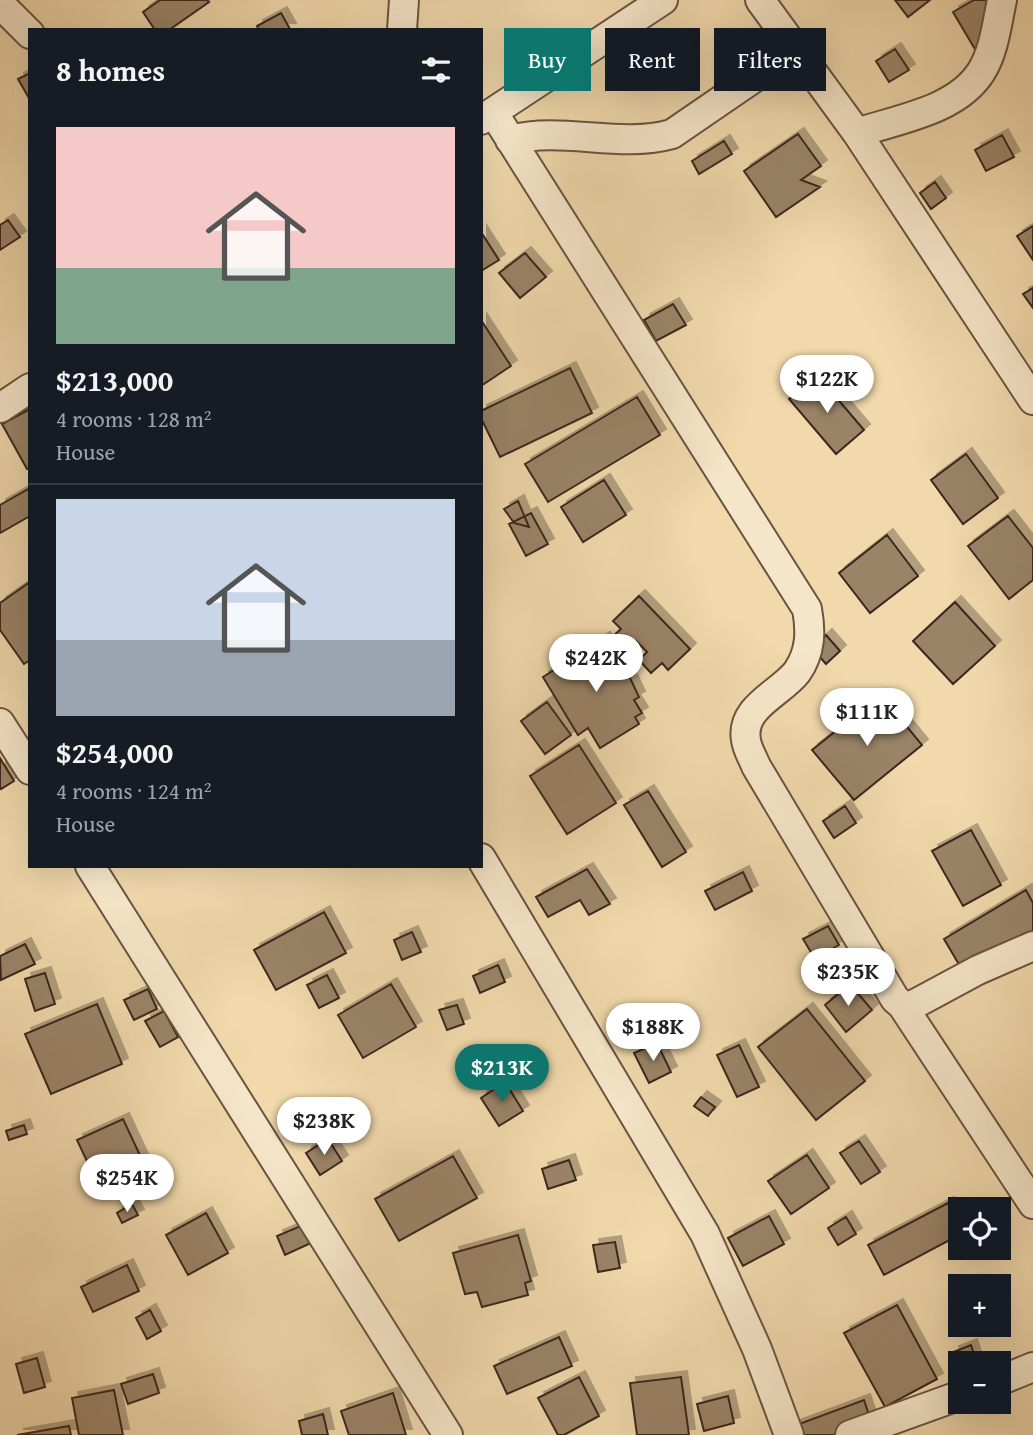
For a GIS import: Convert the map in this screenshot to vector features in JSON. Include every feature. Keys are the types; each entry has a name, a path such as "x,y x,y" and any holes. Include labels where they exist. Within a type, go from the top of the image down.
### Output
{"street":[{"path":"402,28 404,0"},
{"path":"663,0 487,116 510,140 807,609 811,631 807,654 796,673 759,705 748,722 745,739 756,766 895,999 902,1005 1033,1205"},
{"path":"760,0 781,28"},
{"path":"857,132 938,107 965,91 981,72 990,52 1002,0"},
{"path":"0,4 28,32"},
{"path":"826,90 857,132 1033,400"},
{"path":"510,140 544,134 654,139 672,134 735,91"},
{"path":"0,408 28,389"},
{"path":"0,723 28,767"},
{"path":"483,861 705,1234 757,1349 789,1435"},
{"path":"91,868 448,1435"},
{"path":"902,1005 911,1006 978,970 1033,946"},
{"path":"1011,1376 1033,1367"},
{"path":"850,1435 948,1400"}],"building":[{"path":"160,0 209,2 172,28 154,28 143,12"},
{"path":"895,0 930,0 908,17"},
{"path":"974,0 986,0 1006,34 976,51 953,12"},
{"path":"281,13 289,28 258,28 257,26"},
{"path":"895,49 909,70 889,82 876,61"},
{"path":"28,74 28,96 18,79"},
{"path":"798,134 821,166 801,180 820,187 776,217 744,171"},
{"path":"1002,135 1014,157 986,171 975,150"},
{"path":"724,141 732,154 699,174 692,161"},
{"path":"935,182 946,198 931,209 920,193"},
{"path":"8,220 20,237 0,250 0,225"},
{"path":"1033,226 1033,260 1017,236"},
{"path":"483,235 499,260 483,270"},
{"path":"525,253 546,277 520,298 499,273"},
{"path":"1033,288 1033,308 1023,294"},
{"path":"673,304 686,325 656,341 644,320"},
{"path":"483,323 511,366 483,385"},
{"path":"570,368 592,413 500,457 483,422 483,410"},
{"path":"818,376 864,430 836,454 789,399"},
{"path":"637,397 660,435 548,502 525,464"},
{"path":"28,410 28,469 27,469 2,424"},
{"path":"966,454 998,498 963,524 931,480"},
{"path":"604,480 626,515 583,542 561,507"},
{"path":"28,489 28,517 0,533 0,505"},
{"path":"518,501 529,527 514,523 504,509"},
{"path":"531,513 548,544 526,556 509,524"},
{"path":"1008,516 1033,548 1033,580 1009,599 968,546"},
{"path":"887,535 918,576 870,613 839,573"},
{"path":"28,583 28,661 24,664 0,630 0,603"},
{"path":"639,596 690,649 668,670 662,663 651,673 639,660 647,652 636,641 627,650 613,636 621,629 613,621"},
{"path":"955,602 995,646 953,684 913,641"},
{"path":"826,635 840,651 826,664 812,648"},
{"path":"604,638 631,680 639,697 634,700 642,713 635,717 639,724 600,748 588,728 578,735 543,677"},
{"path":"881,695 922,745 854,800 812,750"},
{"path":"547,702 571,735 545,754 521,721"},
{"path":"579,745 616,803 567,834 530,776"},
{"path":"0,758 14,781 1,789 0,787"},
{"path":"648,791 686,852 662,867 624,805"},
{"path":"845,806 856,823 834,838 823,821"},
{"path":"971,830 1001,885 963,906 932,851"},
{"path":"587,869 610,904 589,915 580,900 548,917 536,897"},
{"path":"743,872 752,891 715,910 705,891"},
{"path":"1026,890 1033,903 1033,932 964,973 944,939"},
{"path":"324,912 346,953 276,990 254,950"},
{"path":"828,926 839,945 815,959 803,939"},
{"path":"412,932 421,952 402,960 394,940"},
{"path":"25,944 35,964 1,980 0,956"},
{"path":"498,965 505,982 480,993 473,976"},
{"path":"45,973 55,1004 35,1011 25,979"},
{"path":"327,975 339,998 319,1008 307,985"},
{"path":"391,984 416,1027 363,1058 338,1015"},
{"path":"850,984 872,1010 846,1032 825,1005"},
{"path":"148,989 157,1009 134,1020 124,1000"},
{"path":"97,1004 122,1064 51,1094 25,1034"},
{"path":"457,1005 464,1024 447,1030 439,1010"},
{"path":"807,1009 865,1081 816,1120 758,1047"},
{"path":"164,1011 178,1037 160,1047 145,1021"},
{"path":"657,1043 671,1072 649,1083 634,1053"},
{"path":"739,1045 759,1087 737,1097 717,1055"},
{"path":"505,1082 523,1111 499,1126 481,1098"},
{"path":"701,1097 715,1107 708,1116 694,1106"},
{"path":"123,1119 145,1166 99,1187 77,1140"},
{"path":"24,1125 27,1134 9,1140 6,1131"},
{"path":"328,1139 342,1161 320,1175 306,1153"},
{"path":"859,1141 880,1172 861,1184 840,1153"},
{"path":"807,1155 829,1188 791,1214 768,1181"},
{"path":"453,1156 477,1198 399,1241 375,1199"},
{"path":"569,1160 576,1180 548,1189 542,1169"},
{"path":"948,1203 948,1241 884,1275 868,1245"},
{"path":"132,1204 138,1215 122,1223 117,1213"},
{"path":"206,1213 228,1253 188,1275 166,1235"},
{"path":"769,1216 784,1244 743,1266 728,1238"},
{"path":"846,1217 856,1234 838,1245 828,1228"},
{"path":"303,1225 311,1243 285,1255 277,1236"},
{"path":"518,1235 531,1281 525,1283 528,1295 482,1307 477,1292 465,1294 453,1253"},
{"path":"615,1242 620,1268 598,1272 593,1245"},
{"path":"127,1265 139,1291 93,1312 81,1287"},
{"path":"897,1305 937,1379 885,1407 844,1333"},
{"path":"150,1310 161,1331 147,1339 136,1318"},
{"path":"559,1337 572,1366 507,1394 494,1366"},
{"path":"971,1345 973,1351 956,1351"},
{"path":"37,1358 45,1387 24,1393 16,1364"},
{"path":"153,1374 159,1393 128,1404 121,1384"},
{"path":"579,1377 599,1416 564,1435 558,1435 538,1398"},
{"path":"681,1377 689,1435 637,1435 630,1383"},
{"path":"114,1390 123,1435 79,1435 72,1398"},
{"path":"393,1393 406,1435 349,1435 341,1411"},
{"path":"728,1396 734,1423 704,1431 697,1404"},
{"path":"864,1400 871,1421 833,1435 794,1435 791,1427"},
{"path":"323,1414 328,1435 302,1435 299,1421"},
{"path":"69,1426 71,1435 17,1435"}]}
